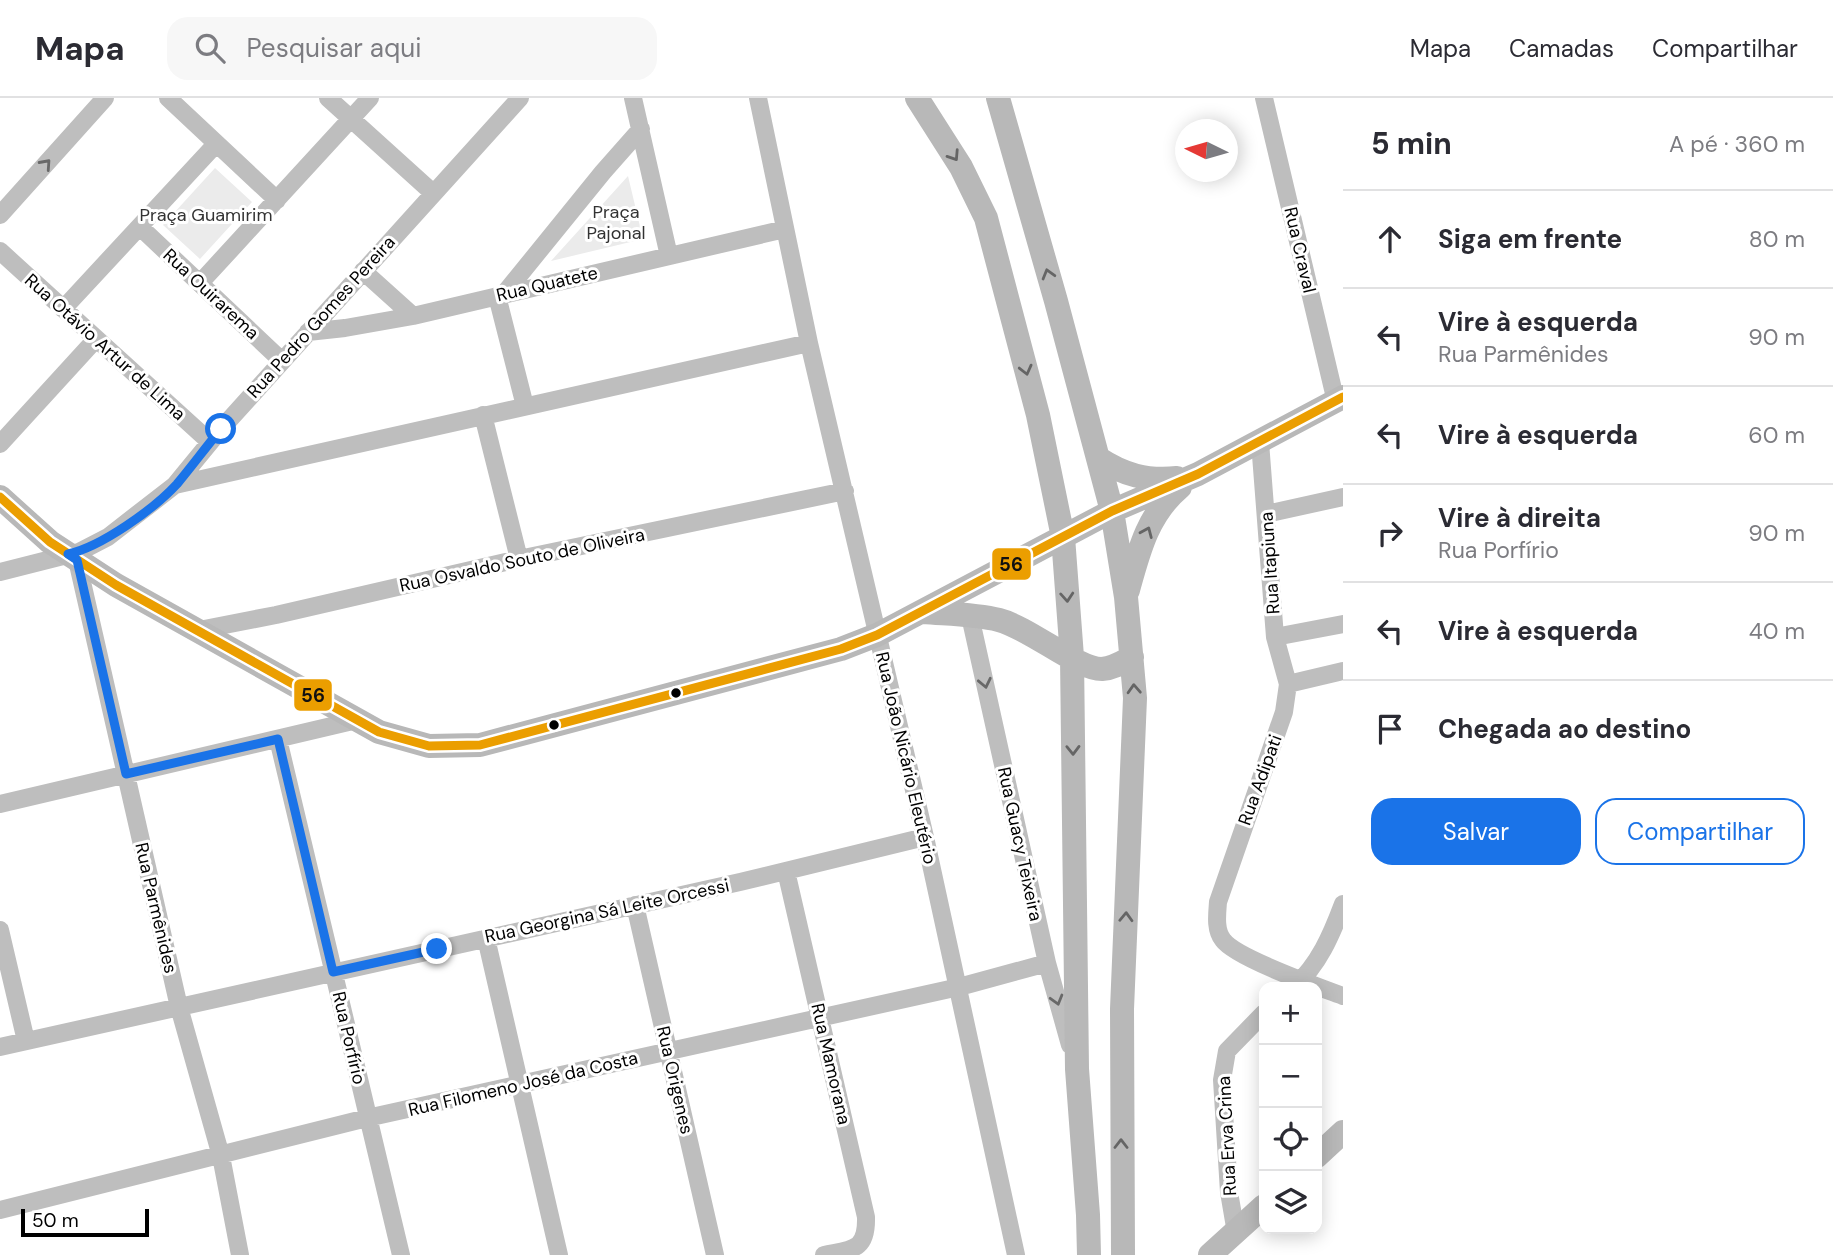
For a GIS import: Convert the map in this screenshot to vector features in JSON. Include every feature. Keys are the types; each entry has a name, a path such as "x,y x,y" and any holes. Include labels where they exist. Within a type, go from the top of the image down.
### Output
{"street":[{"path":"0,215 105,98"},
{"path":"169,98 277,200"},
{"path":"328,98 433,193"},
{"path":"200,283 370,98"},
{"name":"Rua Pedro Gomes Pereira","path":"0,572 73,557 139,515 175,485 282,361 520,98"},
{"path":"633,98 669,256"},
{"name":"Rua João Nicário Eleutério","path":"758,98 810,343 959,987 1016,1255"},
{"path":"917,98 961,167 986,218 1038,415 1063,537 1072,657 1077,1069 1089,1255"},
{"path":"998,98 1112,511 1126,597 1135,698 1122,1009 1123,1255"},
{"name":"Rua Craval","path":"1264,98 1339,400"},
{"path":"525,406 500,295 640,129"},
{"path":"63,309 216,144"},
{"name":"Rua Ouirarema","path":"140,227 282,361"},
{"name":"Rua Quatete","path":"308,332 413,316 785,229"},
{"name":"Rua Otávio Artur de Lima","path":"0,251 210,442"},
{"path":"363,271 413,316"},
{"path":"0,443 96,339"},
{"path":"175,485 810,343"},
{"path":"0,497 50,542 116,585 379,732 429,746 480,746 828,652 877,635 1112,511 1198,474 1339,400"},
{"path":"483,415 519,559"},
{"name":"Rua Itapiuna","path":"1260,442 1275,637 1288,684"},
{"path":"1098,458 1129,475 1147,479 1198,474"},
{"path":"1126,597 1137,556 1154,516 1168,498 1198,474"},
{"name":"Rua Osvaldo Souto de Oliveira","path":"199,630 845,491"},
{"path":"1266,514 1343,498"},
{"name":"Rua Parmênides","path":"73,557 179,1007 221,1156 240,1255"},
{"path":"923,612 998,620 1016,626 1086,665 1103,669 1132,657"},
{"name":"Rua Guacy Teixeira","path":"970,616 1046,964 1077,1069"},
{"path":"1275,637 1343,624"},
{"path":"1288,684 1343,671"},
{"name":"Rua Adipati","path":"1288,684 1284,712 1218,902 1218,930 1221,938 1233,950 1294,982"},
{"path":"0,804 357,720"},
{"name":"Rua Porfírio","path":"278,739 401,1255"},
{"name":"Rua Georgina Sá Leite Orcessi","path":"0,1047 786,871 925,837"},
{"name":"Rua Mamorana","path":"786,871 866,1217 863,1241 850,1249 824,1255"},
{"path":"1300,982 1317,962 1343,904"},
{"name":"Rua Origenes","path":"635,905 715,1255"},
{"path":"0,930 26,1041"},
{"path":"486,938 559,1255"},
{"name":"Rua Filomeno José da Costa","path":"0,1210 367,1118 959,987 1046,964"},
{"path":"1322,990 1343,996"},
{"name":"Rua Erva Crina","path":"1236,1233 1229,1192 1224,1062 1227,1051 1259,1018"},
{"path":"1322,1151 1343,1132"},
{"path":"1210,1255 1259,1211"}],"green space":[{"name":"Praça Guamirim","path":"215,168 252,202 200,259 163,225"},
{"name":"Praça Pajonal","path":"628,176 643,239 551,261"}],"transit line":[{"name":"56","path":"0,497 50,542 116,585 379,732 429,746 480,745 841,649 877,635 1112,511 1198,474 1343,397"}],"route":[{"path":"221,429 175,485 139,515 107,537 79,552 68,554 77,560 126,774 278,739 333,972 437,949"}]}
